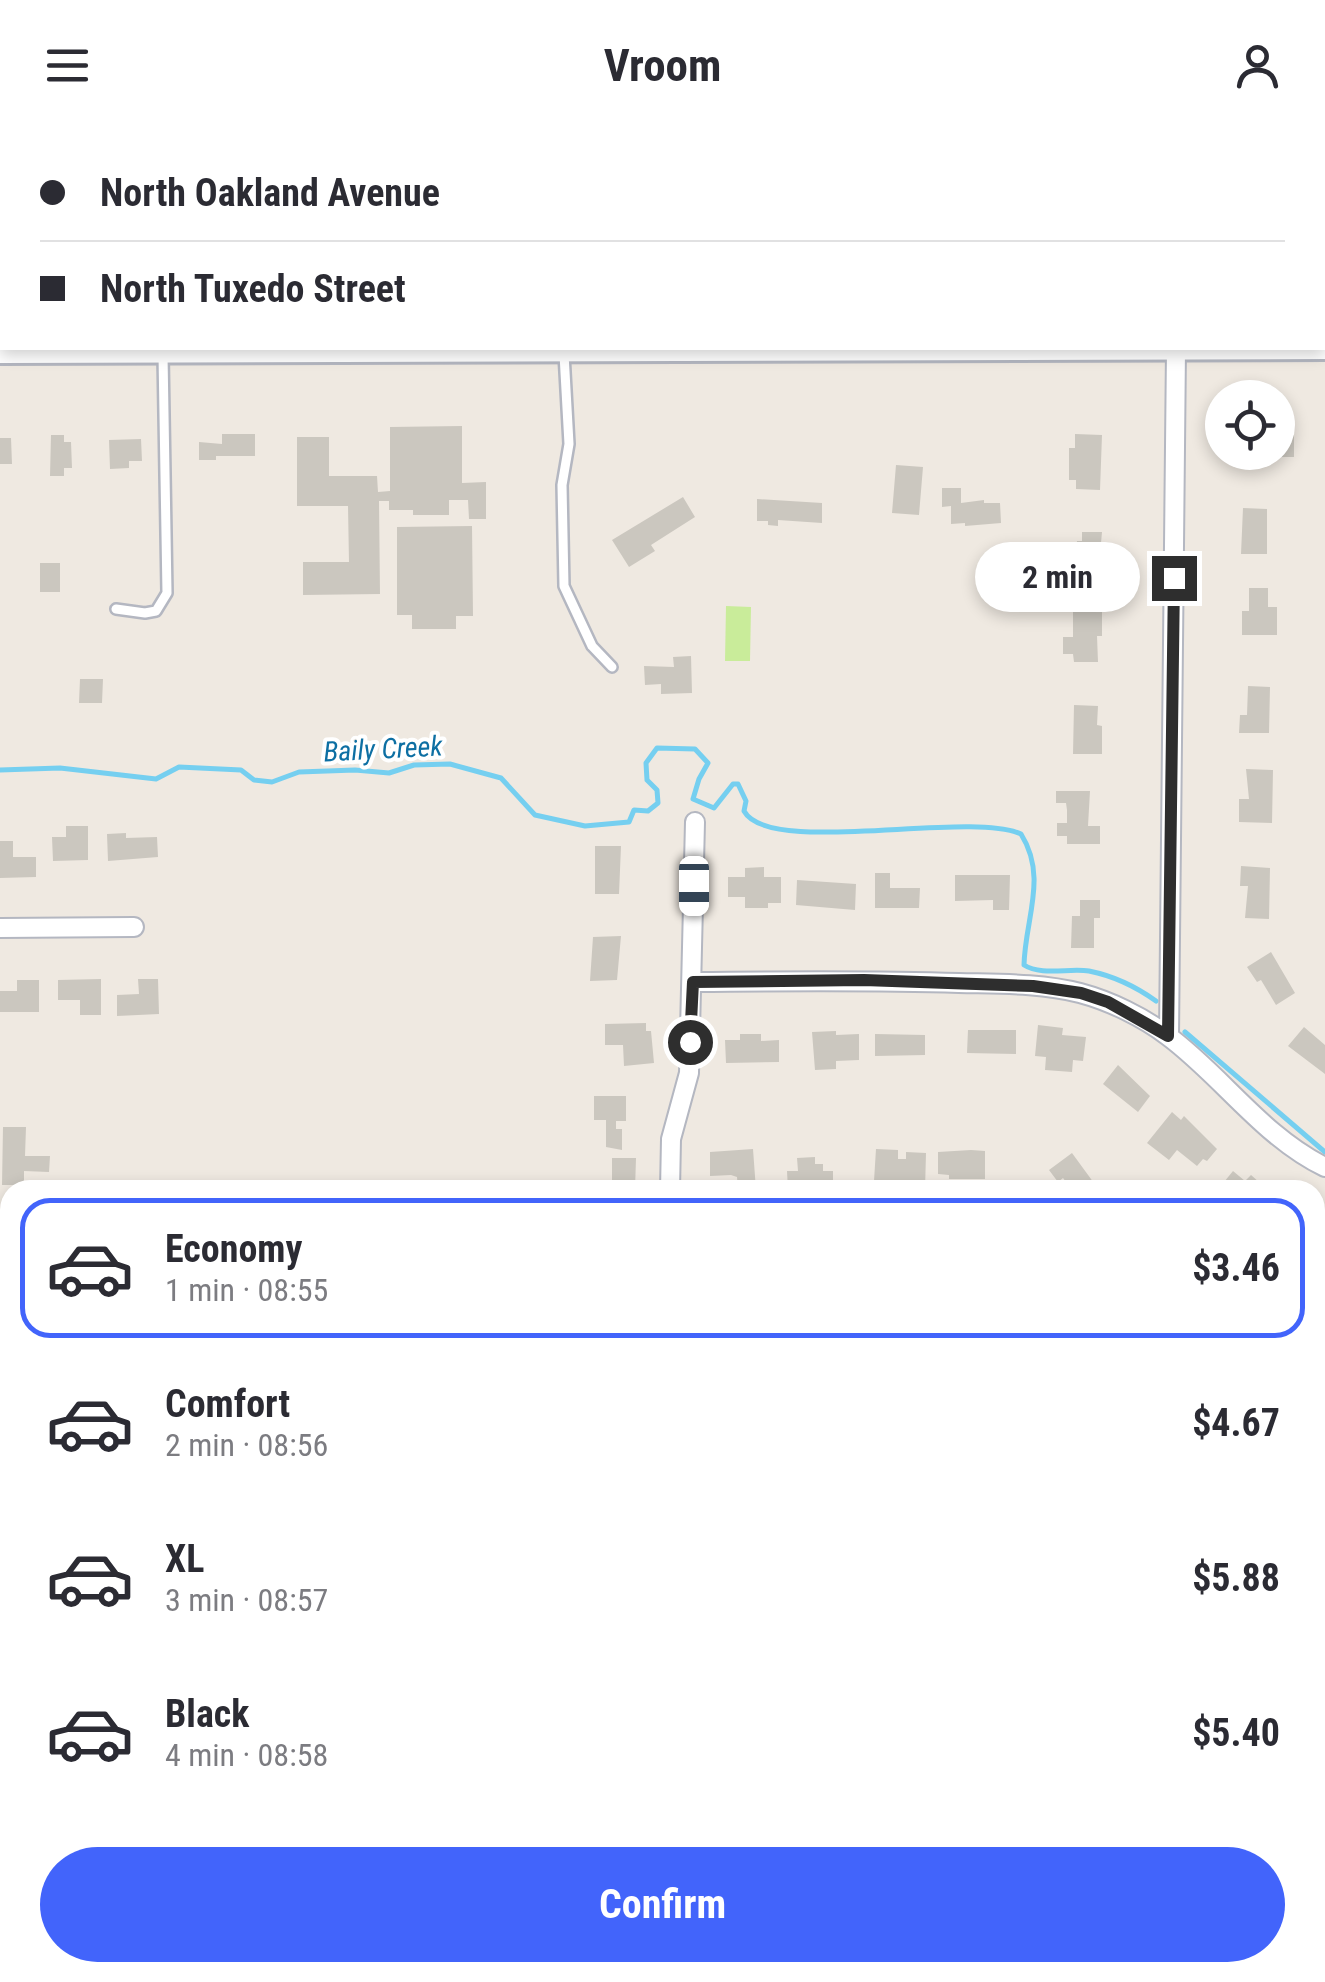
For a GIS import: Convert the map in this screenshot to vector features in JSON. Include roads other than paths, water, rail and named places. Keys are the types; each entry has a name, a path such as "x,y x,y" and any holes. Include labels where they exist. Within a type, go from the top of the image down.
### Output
{"main road":[{"path":"0,352 619,350"}],"street":[{"path":"1168,1036 1176,350"},
{"path":"670,1180 671,1139 688,1082 695,822"},
{"path":"0,928 134,927"},
{"path":"693,982 864,980 1033,986 1081,993 1108,1002 1168,1036 1258,1117 1325,1167"}],"lane":[{"path":"564,351 569,444 562,485 564,586 592,646 612,667"},
{"path":"116,609 156,611 167,593 163,352"}],"waterway":[{"name":"Baily Creek","path":"0,770 60,768 156,779 179,767 241,770 254,780 272,782 299,772 389,773 414,765 450,764 501,778 535,815 585,826 629,822 634,810 648,811 658,803 657,790 647,780 646,763 657,748 695,749 708,763 693,799 714,808 733,784 738,784 746,801 744,811 761,824 790,831 959,827 995,828 1021,834 1029,850 1034,882 1024,965 1039,970 1098,973 1124,982 1156,1001"},
{"path":"1185,1032 1325,1152"}]}
